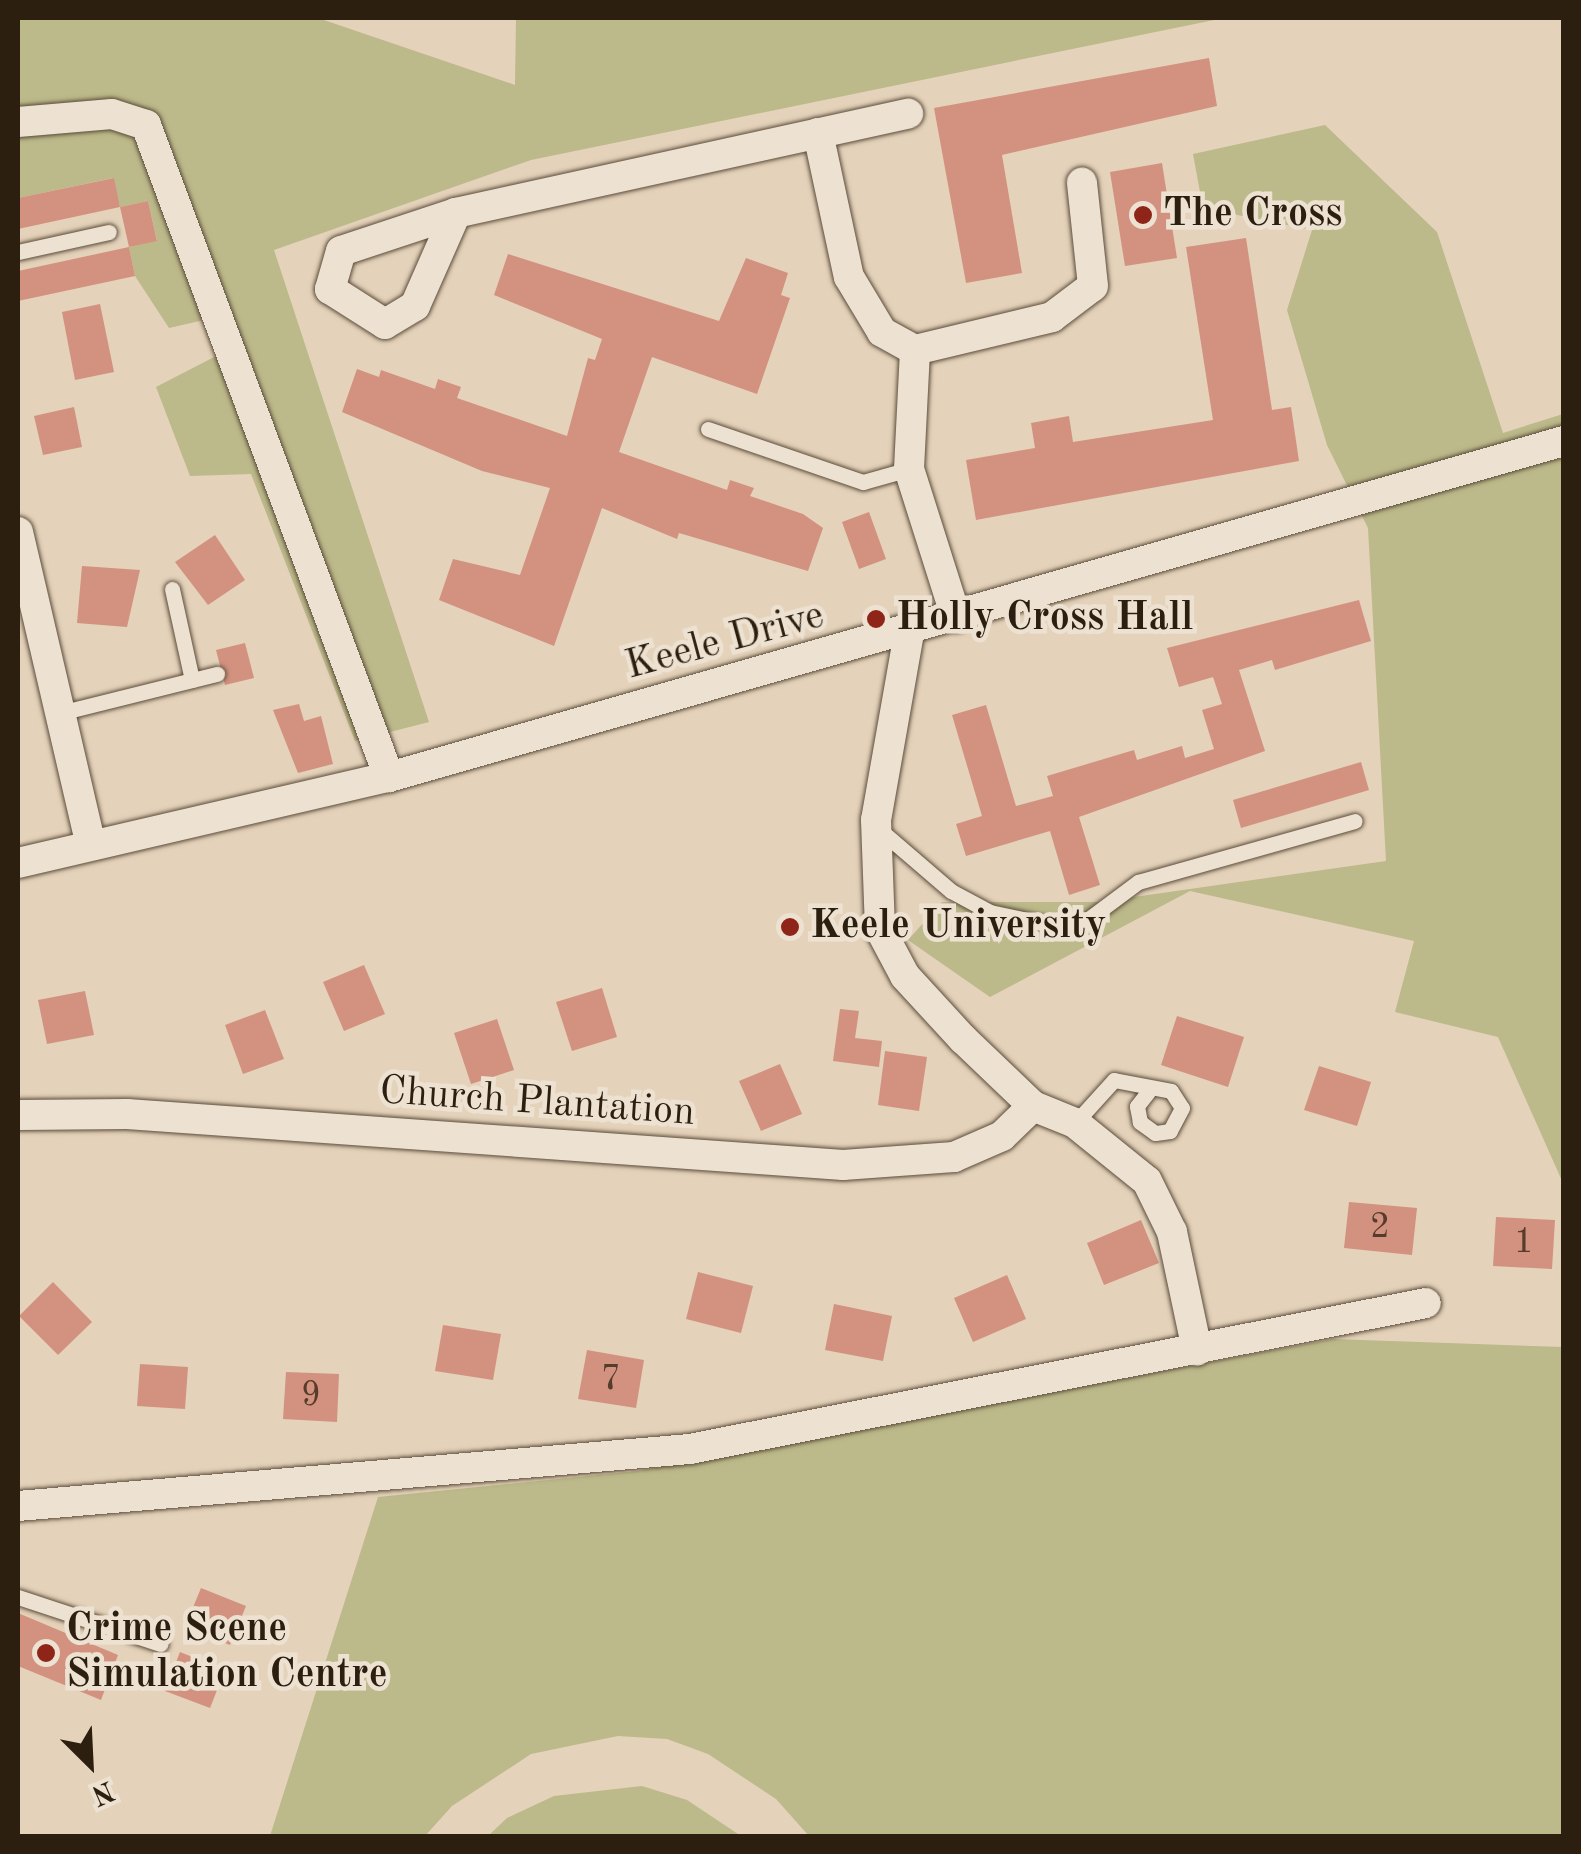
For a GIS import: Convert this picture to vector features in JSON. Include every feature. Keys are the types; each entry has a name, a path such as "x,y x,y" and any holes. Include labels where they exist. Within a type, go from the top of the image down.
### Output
{"street":[{"path":"18,122 112,114 146,125 389,777"},
{"path":"456,212 908,114"},
{"path":"818,133 849,277 882,332 916,350 1052,317 1094,286 1082,183"},
{"path":"916,350 909,469 956,617"},
{"name":"Keele Drive","path":"18,863 389,777 910,632 1564,441"},
{"path":"19,542 91,845"},
{"path":"910,632 876,827 880,929 905,976 1033,1106 1075,1123 1158,1201 1197,1350"},
{"name":"Church Plantation","path":"18,1115 127,1114 844,1165 954,1156 1002,1136 1033,1106"},
{"path":"18,1506 690,1449 1426,1304"}],"lane":[{"path":"18,252 109,232"},
{"path":"708,429 863,482 909,469"},
{"path":"172,589 192,680"},
{"path":"60,713 217,674"},
{"path":"876,827 990,912 1055,926 1082,922 1138,882 1355,821"},
{"path":"1075,1123 1114,1080 1148,1092"},
{"path":"18,1598 160,1644"}],"shaded area":[{"path":"18,18 318,18 515,85 516,18 1224,18 531,160 274,250 429,722 355,741 251,474 190,476 156,387 218,355 204,320 169,328 135,276 129,247 157,240 148,201 120,207 113,178 18,198"},
{"path":"1325,125 1437,232 1503,433 1563,414 1563,1183 1498,1037 1395,1012 1414,941 1190,891 990,997 908,940 942,902 1099,902 1386,861 1368,528 1327,445 1287,310 1312,230 1203,208 1193,154"},
{"path":"1333,1339 1563,1347 1563,1836 809,1836 776,1799 708,1754 667,1739 618,1736 531,1754 452,1806 425,1836 270,1836 378,1497 638,1471"},
{"path":"642,1786 687,1800 741,1836 488,1836 507,1818 554,1796"}],"building":[{"path":"1209,58 1217,106 1002,155 1022,273 966,283 934,108"},
{"name":"The Cross","path":"1162,163 1177,258 1125,266 1110,172"},
{"path":"114,178 120,207 18,229 18,198"},
{"path":"148,201 157,241 129,247 120,207"},
{"path":"1246,238 1272,410 1291,407 1299,461 976,520 966,460 1035,448 1031,423 1069,416 1073,442 1213,420 1186,247"},
{"path":"129,247 135,276 18,301 18,271"},
{"path":"508,254 719,321 746,258 788,273 781,295 790,298 757,394 652,357 619,452 727,490 730,480 754,488 750,496 803,514 823,528 808,571 679,533 677,539 602,508 554,646 439,600 453,559 520,575 550,488 482,471 342,412 357,369 379,377 381,370 435,389 438,379 461,387 457,398 567,436 588,358 595,360 602,339 494,295"},
{"path":"100,304 114,372 75,380 62,312"},
{"path":"74,407 82,447 43,455 34,416"},
{"path":"869,512 886,559 859,569 842,522"},
{"path":"215,535 245,580 208,605 175,562"},
{"path":"82,566 140,570 127,627 77,623"},
{"path":"1359,600 1371,641 1275,670 1272,660 1239,670 1265,751 1079,817 1100,885 1069,895 1050,831 966,856 956,824 982,816 952,715 986,705 1016,806 1053,796 1047,776 1134,750 1137,760 1182,746 1185,758 1214,749 1202,710 1222,704 1213,677 1179,687 1167,648"},
{"path":"245,643 254,678 225,685 216,650"},
{"path":"299,704 304,721 321,716 333,764 298,773 273,710"},
{"path":"1361,762 1369,790 1241,828 1233,800"},
{"path":"364,965 385,1014 344,1031 323,982"},
{"path":"602,988 617,1037 572,1051 556,1002"},
{"path":"85,991 94,1035 47,1044 38,1000"},
{"path":"840,1009 859,1011 855,1038 882,1041 879,1067 833,1061"},
{"path":"265,1010 284,1059 243,1074 225,1025"},
{"path":"1177,1016 1244,1037 1228,1087 1161,1065"},
{"path":"497,1019 514,1070 471,1084 454,1033"},
{"path":"885,1051 927,1057 919,1111 878,1105"},
{"path":"780,1064 802,1114 761,1131 739,1081"},
{"path":"1319,1066 1371,1082 1357,1126 1304,1110"},
{"path":"1349,1202 1417,1208 1412,1255 1344,1248"},
{"path":"1496,1217 1555,1220 1552,1269 1493,1266"},
{"path":"1141,1220 1159,1263 1104,1285 1087,1243"},
{"path":"698,1272 753,1286 741,1333 686,1319"},
{"path":"1007,1275 1026,1319 973,1342 954,1298"},
{"path":"53,1282 92,1322 58,1355 19,1316"},
{"path":"834,1304 892,1316 883,1361 825,1350"},
{"path":"443,1325 501,1334 493,1380 435,1371"},
{"path":"587,1350 644,1360 636,1408 578,1399"},
{"path":"140,1364 188,1367 185,1409 137,1406"},
{"path":"286,1372 339,1374 337,1422 283,1419"},
{"path":"201,1588 246,1606 230,1645 185,1627"},
{"path":"18,1613 118,1655 101,1700 18,1666"},
{"path":"180,1652 225,1670 210,1708 165,1691"}],"place":[{"name":"The Cross","path":"1143,215"},
{"name":"Holly Cross Hall","path":"876,619"},
{"name":"Keele University","path":"790,927"},
{"name":"Crime Scene Simulation Centre","path":"46,1653"}]}
